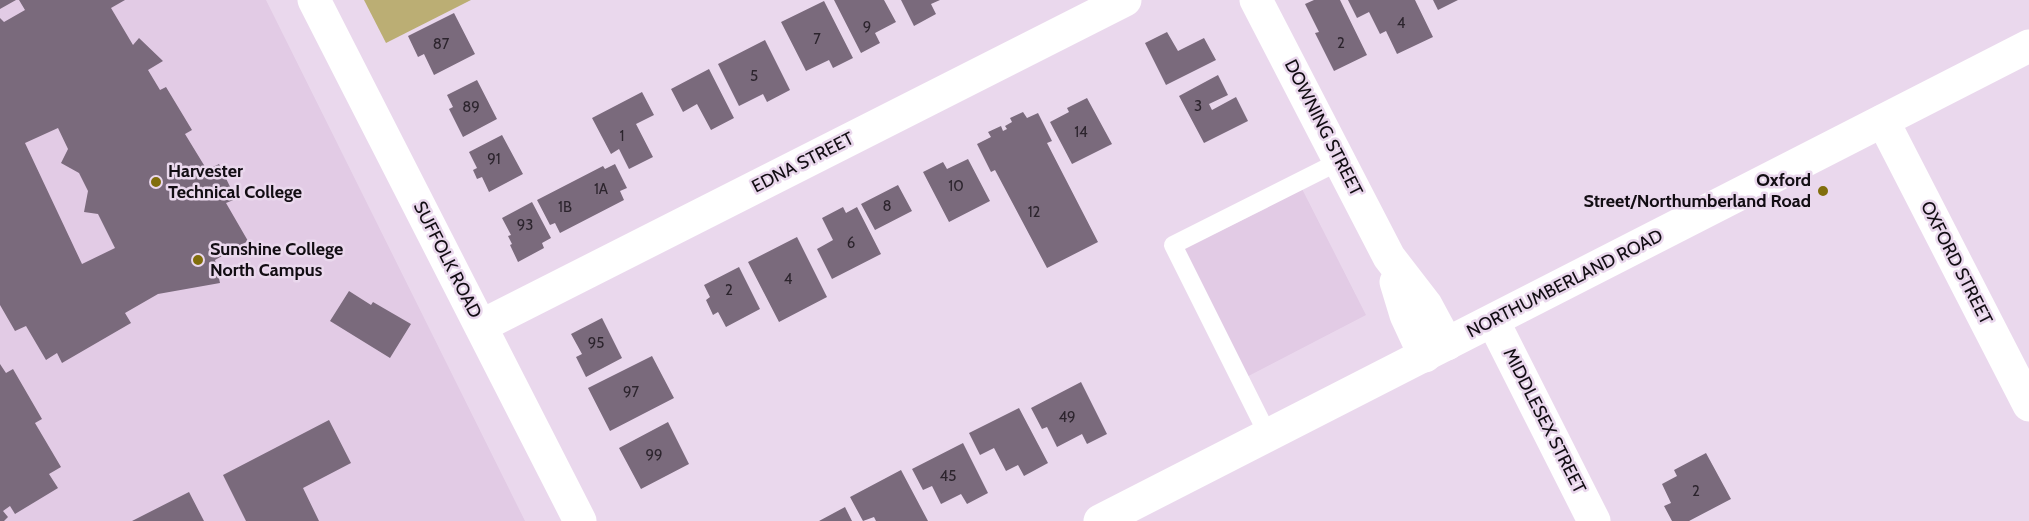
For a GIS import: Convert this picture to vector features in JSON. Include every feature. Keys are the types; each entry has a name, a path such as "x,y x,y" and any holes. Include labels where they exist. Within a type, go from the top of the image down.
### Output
{"street":[{"name":"SUFFOLK ROAD","path":"314,0 580,521"},
{"name":"EDNA STREET","path":"480,326 1125,0"},
{"name":"DOWNING STREET","path":"1256,0 1389,257 1426,305 1436,350"},
{"name":"NORTHUMBERLAND ROAD","path":"1100,521 2029,46"},
{"name":"OXFORD STREET","path":"1883,121 2029,405"},
{"name":"MIDDLESEX STREET","path":"1493,321 1594,521"}],"lane":[{"path":"1268,435 1173,245 1340,161"}],"shaded area":[{"name":"Sunshine College North Campus","path":"0,0 266,0 525,521 0,521"},
{"path":"364,0 471,0 386,43"},
{"path":"1298,181 1366,315 1235,383 1183,249 1267,208"}],"building":[{"path":"0,0 16,0 0,9"},
{"name":"Harvester Technical College","path":"19,0 125,0 111,8 133,45 139,38 163,61 148,70 160,90 166,87 192,130 185,134 207,170 219,164 236,199 226,203 248,241 215,260 220,283 158,294 125,313 131,323 62,363 57,353 46,360 26,326 15,331 0,305 0,18 4,22 25,10","holes":["58,128 68,149 61,163 79,173 88,191 84,212 98,214 115,248 82,264 25,143"]},
{"path":"834,0 884,0 896,22 875,33 880,43 861,53"},
{"path":"901,0 940,0 931,4 936,14 914,26"},
{"path":"1314,0 1340,0 1367,55 1334,71 1315,33 1319,32 1305,4"},
{"path":"1348,0 1415,0 1433,37 1397,54 1386,31 1380,34 1369,12 1357,18"},
{"path":"1433,0 1458,0 1438,10"},
{"path":"824,1 853,58 833,68 829,60 806,71 781,22"},
{"path":"454,13 475,54 434,75 424,54 418,57 408,36"},
{"path":"1167,32 1178,51 1204,38 1216,60 1166,85 1145,43"},
{"path":"765,40 790,90 767,102 763,94 739,106 718,64"},
{"path":"709,69 734,118 711,130 697,104 683,112 671,89"},
{"path":"1218,75 1228,95 1209,104 1212,110 1236,97 1248,121 1204,143 1179,96"},
{"path":"477,80 497,119 463,137 449,109 453,107 447,95"},
{"path":"642,92 654,115 636,124 653,157 629,169 619,149 611,154 592,118"},
{"path":"1087,98 1112,144 1072,164 1050,122 1069,112 1067,108"},
{"path":"1023,112 1027,118 1038,113 1052,141 1047,143 1098,242 1047,268 995,170 991,172 977,144 991,137 988,132 1001,126 1003,131 1007,129 1005,126 1012,122 1010,118"},
{"path":"502,135 523,174 489,192 482,177 477,179 473,170 477,168 469,152"},
{"path":"968,159 990,201 949,222 923,172 943,162 947,169"},
{"path":"615,164 627,188 620,191 624,200 560,233 555,223 550,225 537,200 603,166 605,169"},
{"path":"898,185 912,211 875,230 861,204"},
{"path":"532,202 551,238 542,243 544,248 518,262 510,245 512,244 508,236 511,235 502,218"},
{"path":"843,207 846,213 857,207 881,254 832,279 817,249 833,240 822,218"},
{"path":"797,237 827,297 779,322 748,262"},
{"path":"739,267 760,309 726,327 718,312 713,315 706,300 710,297 704,285"},
{"path":"349,291 371,305 373,302 411,324 390,358 330,321"},
{"path":"602,318 622,358 586,377 576,357 582,354 571,334"},
{"path":"652,356 674,398 610,431 588,388"},
{"path":"0,364 6,373 13,369 42,419 35,423 61,467 49,474 58,488 15,514 10,506 3,511 8,517 4,521 0,521"},
{"path":"1081,382 1107,434 1087,444 1082,434 1057,447 1047,427 1042,429 1031,408"},
{"path":"1019,408 1048,463 1024,476 1018,465 1006,471 994,448 980,455 969,433"},
{"path":"329,420 351,463 303,488 319,521 246,521 223,475"},
{"path":"668,422 689,464 641,489 619,448"},
{"path":"963,443 988,493 967,504 961,494 941,504 932,486 923,490 912,469"},
{"path":"1706,453 1731,499 1689,521 1672,521 1664,506 1671,503 1662,484 1677,476 1674,470"},
{"path":"901,470 928,521 876,521 874,517 863,521 850,497"},
{"path":"189,492 204,521 132,521"},
{"path":"845,507 852,521 819,521"}],"place":[{"name":"Harvester Technical College","path":"156,182"},
{"name":"Oxford Street/Northumberland Road","path":"1823,191"},
{"name":"Sunshine College North Campus","path":"198,260"}]}
